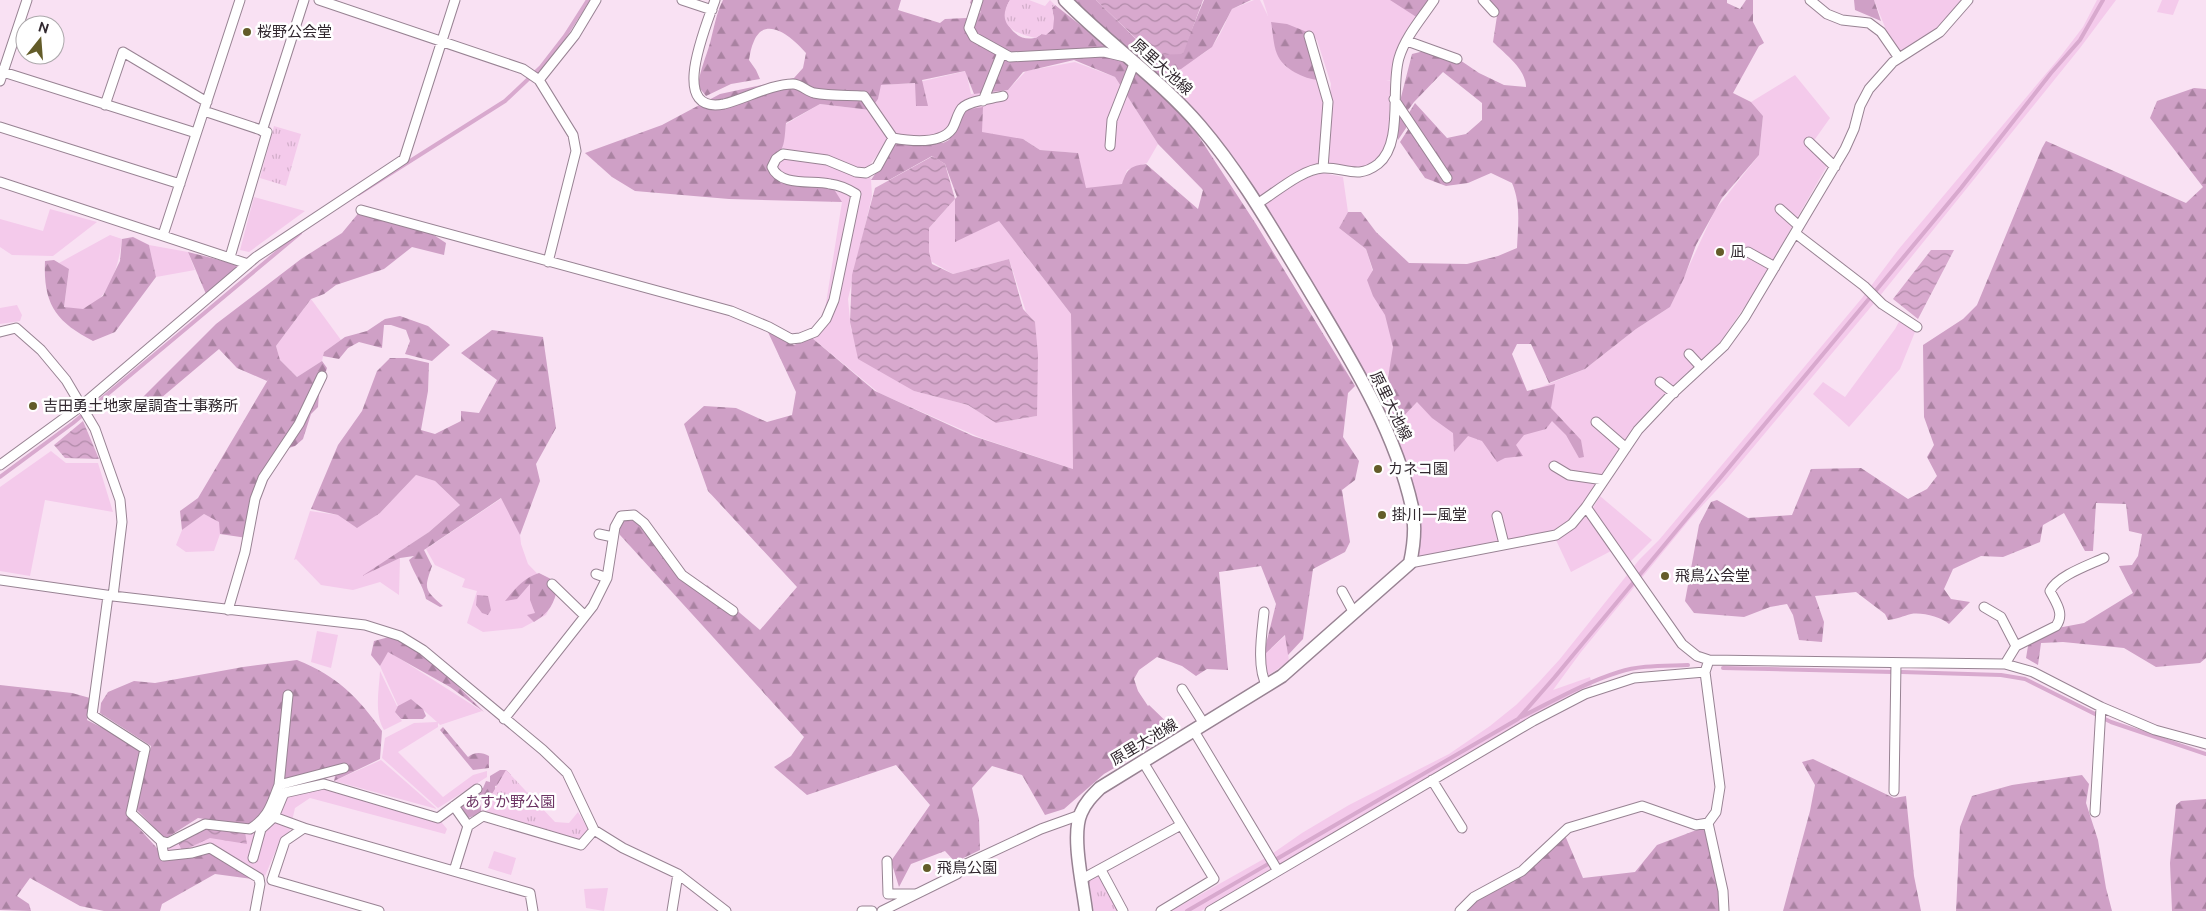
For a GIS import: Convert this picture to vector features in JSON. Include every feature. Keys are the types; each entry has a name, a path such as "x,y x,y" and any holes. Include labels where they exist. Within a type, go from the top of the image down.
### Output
{"main road":[{"name":"原里大池線","path":"1064,0 1175,100 1200,127 1257,204 1374,403 1397,456 1412,509 1414,543 1410,564 1282,676 1100,788 1086,803 1080,815 1077,841 1086,911"}],"street":[{"path":"27,0 1,75 105,104 196,133"},
{"path":"163,235 240,0"},
{"path":"262,131 304,0"},
{"path":"320,0 527,70 539,80 573,135 576,151 548,262"},
{"path":"0,465 82,407 248,264 404,159 455,0"},
{"path":"539,80 575,35 596,0"},
{"path":"682,0 712,10"},
{"path":"715,0 693,69 692,86 699,98 712,104 724,104 758,92 794,84 814,92 864,96 893,138"},
{"path":"978,0 969,28 974,37 1010,57 1104,52 1131,61 1112,120 1110,146"},
{"path":"1257,204 1301,176 1323,168 1346,172 1365,172 1379,163 1387,152 1393,134 1394,98 1399,58 1407,41 1434,0"},
{"path":"1483,0 1494,12"},
{"path":"1410,564 1556,535 1572,524 1586,507 1638,430 1724,346 1746,317 1835,167 1854,129 1860,106 1869,88 1893,62 1940,32 1968,0"},
{"path":"1813,1 1827,14 1834,17 1869,23 1881,32 1899,58"},
{"path":"1309,36 1328,102 1323,168"},
{"path":"1407,41 1457,58"},
{"path":"105,104 123,52 205,107 267,132 230,257"},
{"path":"983,101 1002,53"},
{"path":"893,138 927,140 944,137 953,128 962,108 1003,96"},
{"path":"1394,98 1447,178"},
{"path":"0,127 180,184"},
{"path":"361,210 731,311 769,327 791,339 800,338 815,332 826,319 834,300 856,194 830,184 794,181 778,176 772,167 776,159 783,154 828,160 856,172 866,173 877,167 893,138"},
{"path":"1808,142 1835,167"},
{"path":"0,182 248,264"},
{"path":"1780,209 1797,230 1864,286 1882,304 1917,327"},
{"path":"1748,252 1775,267"},
{"path":"0,332 16,328 42,350 66,380 95,429 120,500 122,522 92,715 145,749 131,813 161,841 168,843 206,824 250,829 263,820 279,785 288,695"},
{"path":"1689,354 1701,367"},
{"path":"228,610 245,552 255,499 263,478 299,424 322,376"},
{"path":"1660,382 1674,393"},
{"path":"1596,422 1626,448"},
{"path":"1554,466 1569,475 1604,480"},
{"path":"1460,911 1474,897 1522,871 1568,828 1642,806 1696,825 1708,823 1716,812 1720,787 1707,666 1682,644 1586,507"},
{"path":"504,719 593,606 607,578 613,537 611,525 622,516 634,515 644,523 682,575 732,611"},
{"path":"1497,516 1504,544"},
{"path":"599,534 613,537"},
{"path":"2005,664 2016,646 2056,626 2060,620 2061,614 2050,591 2052,587 2076,570 2104,558"},
{"path":"596,574 607,578"},
{"path":"0,580 110,596 365,625 400,636 423,650 543,750 567,773 594,830 622,848 678,874 726,911"},
{"path":"552,584 585,616"},
{"path":"1342,591 1354,613"},
{"path":"1984,607 2001,617 2016,646"},
{"path":"1264,612 1261,643 1263,679 1267,686"},
{"path":"1210,911 1533,721 1585,694 1634,678 1707,666 2005,664 2033,672 2101,709 2155,730 2206,744"},
{"path":"1894,791 1896,665"},
{"path":"1182,689 1199,728 1277,870"},
{"path":"2095,812 2101,709"},
{"path":"1143,762 1214,880 1161,911"},
{"path":"279,785 344,768"},
{"path":"1432,780 1462,828"},
{"path":"253,858 261,829 274,818 284,793 324,784 438,818 477,789"},
{"path":"454,806 468,826"},
{"path":"882,911 957,874 966,864 1041,829 1080,815"},
{"path":"454,871 468,826 483,816 581,845 594,830"},
{"path":"274,818 530,893 533,911"},
{"path":"1708,823 1723,891 1724,911"},
{"path":"1082,880 1181,825"},
{"path":"304,828 285,841 272,880 349,907 379,911"},
{"path":"161,841 164,856 192,853 210,848 260,878 255,911"},
{"path":"887,861 888,894 917,894"},
{"path":"1100,870 1124,911"},
{"path":"672,911 678,874"},
{"path":"862,911 872,911"}],"green space":[{"path":"723,0 901,0 898,10 940,23 945,19 967,18 981,12 970,3 971,0 1010,0 1006,15 1011,29 1016,34 1030,39 1042,34 1054,19 1052,8 1055,5 1175,100 1256,224 1355,386 1348,393 1343,437 1359,461 1355,480 1342,490 1350,542 1345,552 1313,569 1303,639 1288,655 1285,635 1263,656 1276,604 1261,566 1219,572 1228,670 1207,669 1196,676 1182,666 1157,657 1139,670 1134,679 1138,691 1148,706 1175,730 1152,736 1152,746 1104,774 1064,809 1045,815 1022,775 992,766 972,788 979,819 980,850 955,862 945,851 911,864 899,887 891,861 930,805 896,765 807,795 774,767 791,756 804,737 620,535 616,525 629,516 644,523 702,594 707,585 760,630 797,587 708,491 684,424 704,406 736,408 767,422 792,415 796,392 767,330 794,345 812,338 875,391 973,436 1073,469 1071,314 999,221 955,242 955,199 957,197 945,164 932,156 889,180 871,180 897,141 943,143 949,140 963,110 983,107 982,132 1023,139 1040,150 1078,153 1086,188 1122,184 1130,169 1146,164 1198,209 1203,190 1158,144 1115,77 1074,60 1023,72 1008,90 974,94 965,71 922,80 928,106 916,106 915,83 881,85 878,99 870,110 820,104 786,123 781,150 771,160 769,172 774,177 783,181 805,185 832,186 842,202 729,199 635,191 612,177 585,153 662,125 720,94 794,78 803,68 806,53 788,36 773,29 766,29 759,33 754,41 749,60 760,79 731,84 706,96 698,86 699,80"},
{"path":"1010,0 1029,0 1045,6 1050,0 1055,5 1052,8 1053,29 1046,35 1041,34 1036,38 1014,31 1006,22 1005,15"},
{"path":"1065,0 1096,0 1136,39 1182,53 1204,0 1251,0 1232,9 1212,47 1181,69 1167,72 1160,80"},
{"path":"1254,0 1260,0 1268,16 1263,0 1423,0 1395,81 1386,80 1390,81 1388,135 1382,153 1368,165 1351,170 1340,169 1320,162 1267,199 1306,178 1323,173 1343,177 1348,212 1339,228 1366,249 1396,348 1381,398 1260,203 1248,177 1229,151 1173,88 1163,80 1211,47 1220,34 1232,9","holes":["1307,32 1317,40 1331,84 1329,102 1319,80"]},
{"path":"1390,0 1428,0 1421,20"},
{"path":"1486,0 1727,0 1727,3 1740,9 1746,0 1753,0 1753,22 1764,43 1759,46 1733,93 1751,102 1763,116 1759,155 1722,198 1696,245 1684,278 1670,307 1636,329 1585,369 1549,383 1531,344 1517,344 1512,354 1527,391 1555,384 1551,408 1581,440 1584,457 1579,458 1566,435 1552,421 1546,429 1524,435 1516,445 1523,456 1505,458 1497,462 1482,441 1468,436 1454,452 1453,433 1432,418 1417,402 1399,421 1384,402 1393,347 1385,315 1373,296 1367,280 1373,270 1366,249 1339,228 1348,212 1361,212 1376,232 1409,263 1467,264 1498,256 1517,248 1518,207 1512,183 1491,173 1468,183 1446,186 1425,178 1400,142 1409,128 1407,116 1415,103 1447,138 1466,134 1482,120 1482,103 1443,72 1414,102 1406,113 1406,128 1398,140 1399,105 1412,54 1436,48 1451,54 1479,73 1504,85 1526,87 1523,74 1519,68 1493,42 1497,16"},
{"path":"1854,0 1874,0 1881,21 1855,10"},
{"path":"1874,0 1962,1 1935,31 1896,54"},
{"path":"2097,0 2116,0 2080,48 1875,302 1725,481 1690,519 1581,652 1553,690 1590,677 1593,691 1568,700 1522,722 1201,911 1171,911 1269,856 1302,833 1349,805 1449,754 1490,726 1516,705 1560,659 1639,560 1659,540 1862,298 1898,250 2060,57 2083,27"},
{"path":"2162,0 2179,0 2173,15 2157,12"},
{"path":"1271,22 1287,24 1307,32 1319,59 1319,80 1307,78 1289,69 1284,64 1277,54"},
{"path":"1075,62 1115,77 1158,144 1147,163 1127,170 1122,184 1084,189 1078,153 1040,150 1025,140 980,134 963,110 949,140 894,137 872,107 878,99 880,85 915,83 966,71 971,94 1008,90 1026,71"},
{"path":"1795,75 1830,118 1813,142 1832,157 1756,290 1719,344 1619,458 1586,507 1557,534 1410,562 1409,476 1389,437 1400,423 1399,421 1417,402 1468,436 1529,392 1585,369 1636,329 1670,307 1715,210 1759,155 1763,116 1751,102"},
{"path":"2194,88 2206,89 2206,658 2200,663 2156,667 2124,648 2063,642 2041,643 2038,665 2026,658 2029,640 2047,630 2084,623 2133,593 2119,566 2132,565 2138,556 2142,534 2129,531 2126,504 2096,503 2093,551 2085,551 2064,513 2043,525 2040,542 2003,557 1981,556 1953,569 1944,589 1951,599 1970,602 1949,624 1946,621 1926,614 1911,614 1888,620 1885,614 1856,592 1815,596 1824,622 1822,642 1799,640 1793,615 1787,604 1770,607 1744,617 1694,613 1685,601 1699,525 1711,502 1717,500 1748,518 1792,515 1811,469 1861,468 1908,499 1927,489 1937,476 1927,457 1934,445 1924,417 1923,345 1963,319 1977,305 2046,141 2186,203 2203,187 2150,118 2157,101"},
{"path":"820,104 870,110 890,139 867,168 871,180 872,196 848,299 851,330 914,391 968,405 997,423 1037,416 1035,322 1026,312 1009,259 953,274 927,259 929,228 957,197 999,221 1071,314 1073,469 981,438 879,393 812,338 824,316 842,202 776,178 769,172 768,166 782,149 786,124"},
{"path":"274,126 301,134 286,186 260,178"},
{"path":"254,197 305,211 249,252 240,250"},
{"path":"50,209 97,222 53,256 12,255 0,247 0,219 43,231"},
{"path":"361,210 420,226 446,243 444,255 412,247 384,269 336,285 324,294 311,299 276,346 280,360 297,377 322,361 327,368 319,393 318,407 311,414 303,439 295,446 280,451 268,464 247,538 220,534 219,522 204,514 182,530 180,511 198,498 269,378 267,381 237,368 219,349 148,409 143,397 216,324 301,259 342,233"},
{"path":"110,235 122,239 116,270 107,289 100,298 84,309 64,307 69,270 59,263"},
{"path":"133,237 149,245 156,277 115,332 93,341 70,327 54,310 46,289 45,261 54,260 69,269 64,307 83,309 103,296 120,261 122,239"},
{"path":"149,245 188,252 195,270 156,277"},
{"path":"188,252 239,265 206,294"},
{"path":"311,299 341,340 324,352 322,361 297,377 280,360 276,346"},
{"path":"17,305 22,315 20,321 0,324 0,308"},
{"path":"400,316 428,326 450,345 432,361 405,354 410,341 406,330 391,325 384,325 382,348 359,342 348,348 339,359 323,356 324,352 345,337 367,331 385,319"},
{"path":"1902,316 1917,327 1900,369 1849,427 1813,394 1823,382 1845,397 1895,329"},
{"path":"492,330 543,337 556,428 536,464 540,481 520,535 501,498 424,550 432,566 427,588 432,596 443,606 440,607 426,599 409,560 414,556 400,558 362,576 429,532 460,505 435,481 416,475 380,513 357,528 338,515 311,509 338,445 362,411 377,371 390,358 407,358 429,363 428,391 421,430 435,434 461,421 461,411 479,413 497,380 461,353"},
{"path":"51,451 66,463 98,463 113,512 45,500 30,576 0,571 0,487"},
{"path":"416,475 435,481 460,505 429,532 366,574 400,558 399,595 380,582 353,590 321,585 296,559 294,560 310,511 338,515 380,513"},
{"path":"1600,496 1652,540 1630,562 1593,508"},
{"path":"502,498 520,535 528,564 557,594 546,615 522,628 483,632 467,623 477,591 462,587 465,579 435,565 426,549"},
{"path":"1585,510 1611,551 1571,572 1556,540 1574,525"},
{"path":"204,514 220,522 220,534 214,551 186,552 176,545 182,530"},
{"path":"539,573 551,579 557,587 555,598 550,607 544,615 534,622 527,615 535,613 530,600 530,584 517,599 505,601 524,581"},
{"path":"477,595 488,596 491,610 488,615 482,613 476,605"},
{"path":"317,631 338,635 331,668 311,662"},
{"path":"1286,635 1289,662 1267,676 1263,656"},
{"path":"389,637 416,645 484,712 450,687 388,652 380,666 371,655 374,641"},
{"path":"388,651 482,711 440,725 438,723 438,727 398,752 443,797 473,775 487,771 487,777 438,808 382,758 385,738 414,723 437,722 411,699 395,712 402,721 384,730 378,709 380,671 398,706 380,666"},
{"path":"297,660 324,673 346,689 364,708 382,731 380,759 334,781 336,771 286,783 284,793 254,827 198,818 165,839 136,809 151,746 100,713 101,703 108,692 134,681 155,683 243,667"},
{"path":"0,685 72,693 90,698 87,720 142,748 127,815 165,857 207,849 260,880 215,874 162,904 160,911 104,911 80,906 30,878 17,896 29,904 31,911 0,910"},
{"path":"411,699 423,709 426,716 423,719 401,719 395,712 398,706"},
{"path":"443,727 468,757 478,753 489,756 489,768 473,770 440,730"},
{"path":"1813,759 1894,798 1906,796 1914,876 1921,911 1783,911 1810,811 1815,785 1802,762"},
{"path":"381,760 437,809 334,781"},
{"path":"500,770 506,770 511,775 510,783 500,781 499,785 495,786 496,792 489,794 490,798 486,801 481,801 481,813 466,819 455,803 479,788 483,788 486,781 490,782 490,776"},
{"name":"あすか野公園","path":"506,770 555,822 569,823 578,812 591,834 581,844 481,813"},
{"path":"2082,775 2089,784 2086,803 2098,840 2112,911 1956,911 1960,827 1972,796 2012,785"},
{"path":"326,787 438,818 447,829 445,834 310,798 295,808 290,830 279,843 265,876 216,849 166,853 161,841 209,825 250,829 281,814 285,796"},
{"path":"2206,799 2206,911 2172,911 2170,863 2176,805 2181,801"},
{"path":"1707,826 1723,911 1460,911 1522,871 1564,833 1583,878 1635,872 1657,845"},
{"path":"494,851 516,858 511,875 488,868"},
{"path":"1101,870 1122,911 1094,911 1088,877"},
{"path":"608,888 604,911 586,908 584,889"}],"water":[{"path":"1096,0 1203,0 1183,54 1153,55"},
{"path":"933,156 945,164 955,199 929,228 929,252 932,264 953,274 1009,259 1023,309 1035,322 1038,355 1037,416 996,423 968,405 914,391 858,359 850,322 852,275 875,188"},
{"path":"1931,250 1954,250 1918,319 1893,299"},
{"path":"83,421 99,459 65,458 54,445"},
{"path":"207,828 245,832 247,844 210,838 182,851 178,842"}],"waterway":[{"path":"358,194 505,101 541,67 565,36 588,0"},
{"path":"1187,911 1518,719 1961,188 2051,73 2080,40 2103,0"},
{"path":"0,477 73,423 300,233"},
{"path":"1521,717 1606,676 1644,667 1688,665"},
{"path":"1723,668 1893,672"},
{"path":"1902,672 2001,675 2025,679 2111,722 2206,754"}],"place":[{"name":"桜野公会堂","path":"247,32"},
{"name":"凪","path":"1720,252"},
{"name":"吉田勇土地家屋調査士事務所","path":"33,406"},
{"name":"カネコ園","path":"1378,469"},
{"name":"掛川一風堂","path":"1382,515"},
{"name":"飛鳥公会堂","path":"1665,576"},
{"name":"飛鳥公園","path":"927,868"}]}
